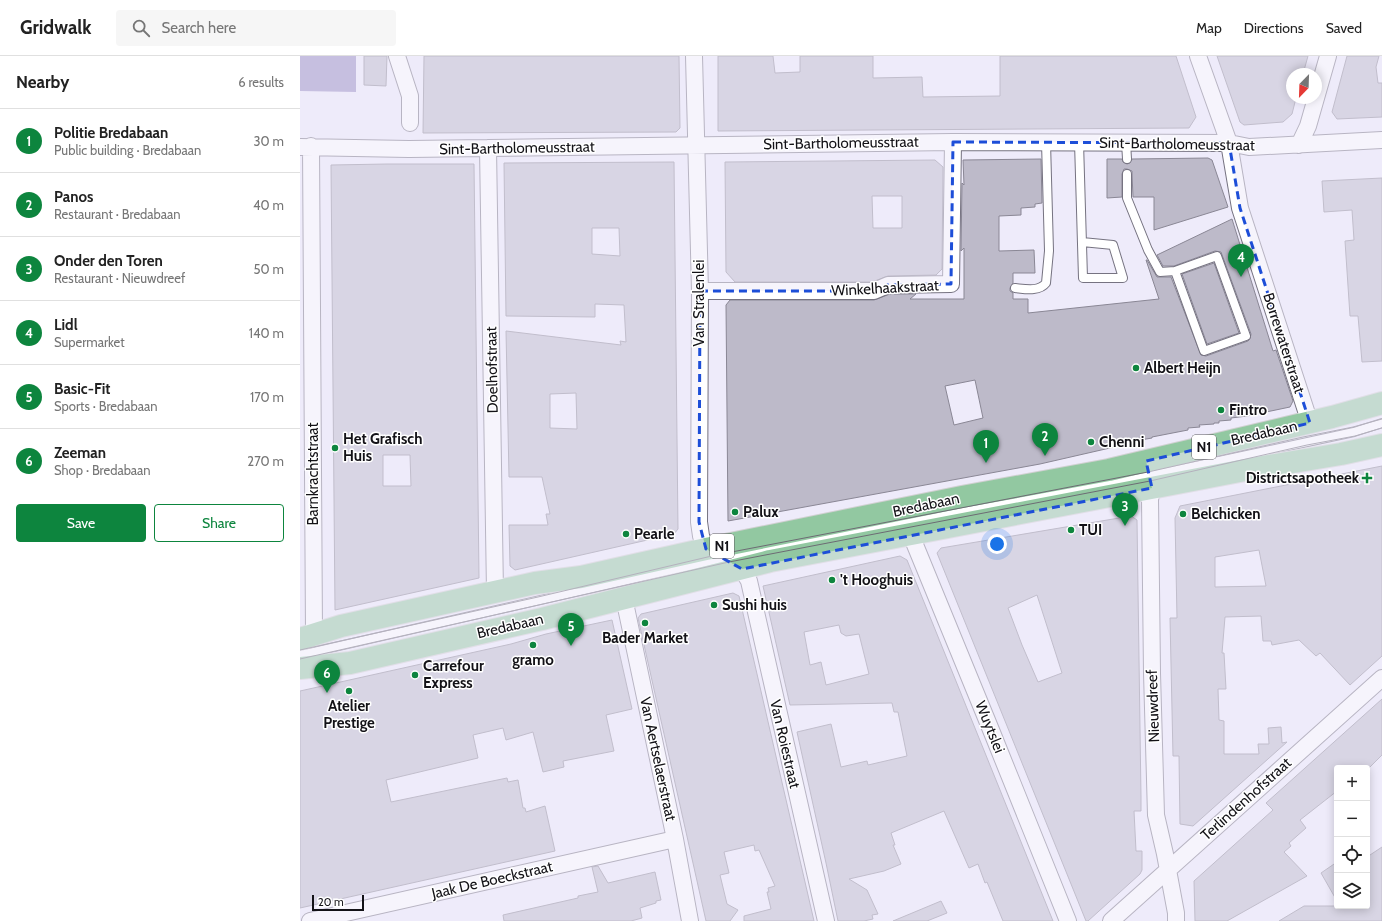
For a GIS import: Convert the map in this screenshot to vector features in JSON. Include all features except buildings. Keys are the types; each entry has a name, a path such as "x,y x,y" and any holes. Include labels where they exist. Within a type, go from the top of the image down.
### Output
{"main road":[{"name":"Bredabaan","path":"300,668 350,663 542,619 770,561 911,535 1149,475 1310,423 1382,403"},
{"name":"Bredabaan","path":"307,636 341,626 535,583 581,577 714,554 962,497 1109,470 1149,475 1307,459 1341,454 1382,445"}],"street":[{"path":"397,56 410,96 410,123"},
{"name":"Van Stralenlei","path":"694,56 700,291 699,522 701,536 714,554"},
{"name":"Borrewaterstraat","path":"1198,56 1229,143 1240,208 1310,423"},
{"path":"1300,144 1308,126 1328,56"},
{"name":"Sint-Bartholomeusstraat","path":"306,147 409,149 952,142 1126,142 1229,143 1249,147 1382,140"},
{"name":"Winkelhaakstraat","path":"700,291 874,291 888,285 951,284 952,142"},
{"name":"Barnkrachtstraat","path":"306,147 307,636"},
{"name":"Doelhofstraat","path":"488,148 495,592"},
{"name":"Nieuwdreef","path":"1149,475 1156,815 1176,912 1176,921"},
{"name":"Wuytslei","path":"911,535 1068,921"},
{"path":"714,554 742,569"},
{"name":"Van Roiestraat","path":"742,569 749,580 826,921"},
{"name":"Van Aertselaerstraat","path":"624,598 690,921"},
{"name":"Terlindenhofstraat","path":"1111,921 1382,678"},
{"name":"Jaak De Boeckstraat","path":"310,921 674,839"}],"lane":[{"path":"1015,288 1032,289 1043,287 1046,283 1049,251 1046,142"},
{"path":"1079,142 1082,278 1123,278 1113,245 1082,242"},
{"path":"1126,142 1127,159"},
{"path":"1127,174 1127,198 1148,250 1160,272 1175,270 1217,256 1246,336 1204,350 1175,270"},
{"path":"1310,423 1354,432"},
{"path":"1149,475 1304,441 1354,432 1382,423"},
{"name":"Bredabaan","path":"300,655 714,554"}],"highlighted area":[{"path":"953,142 1229,143 1240,208 1310,423 1146,461 1152,488 742,569 706,549 699,522 700,291 874,291 888,285 951,284"}],"shaded area":[{"path":"300,56 356,56 356,92 300,91"}],"tram line":[{"path":"300,650 538,597 716,555 1148,472 1353,427 1382,419"},
{"path":"300,659 729,562 1150,481 1307,445 1355,436 1382,428"}],"place":[{"name":"Lidl","path":"1241,277"},
{"name":"Albert Heijn","path":"1136,368"},
{"name":"Fintro","path":"1221,410"},
{"name":"Chenni","path":"1091,442"},
{"name":"Het Grafisch Huis","path":"335,448"},
{"name":"Panos","path":"1045,456"},
{"name":"Politie Bredabaan","path":"986,463"},
{"name":"Districtsapotheek","path":"1367,478"},
{"name":"Palux","path":"735,512"},
{"name":"Belchicken","path":"1183,514"},
{"name":"Onder den Toren","path":"1125,526"},
{"name":"TUI","path":"1071,530"},
{"name":"Pearle","path":"626,534"},
{"name":"'t Hooghuis","path":"832,580"},
{"name":"Sushi huis","path":"714,605"},
{"name":"Bader Market","path":"645,623"},
{"name":"gramo","path":"533,645"},
{"name":"Basic-Fit","path":"571,646"},
{"name":"Carrefour Express","path":"415,675"},
{"name":"Atelier Prestige","path":"349,691"},
{"name":"Zeeman","path":"327,693"}]}
